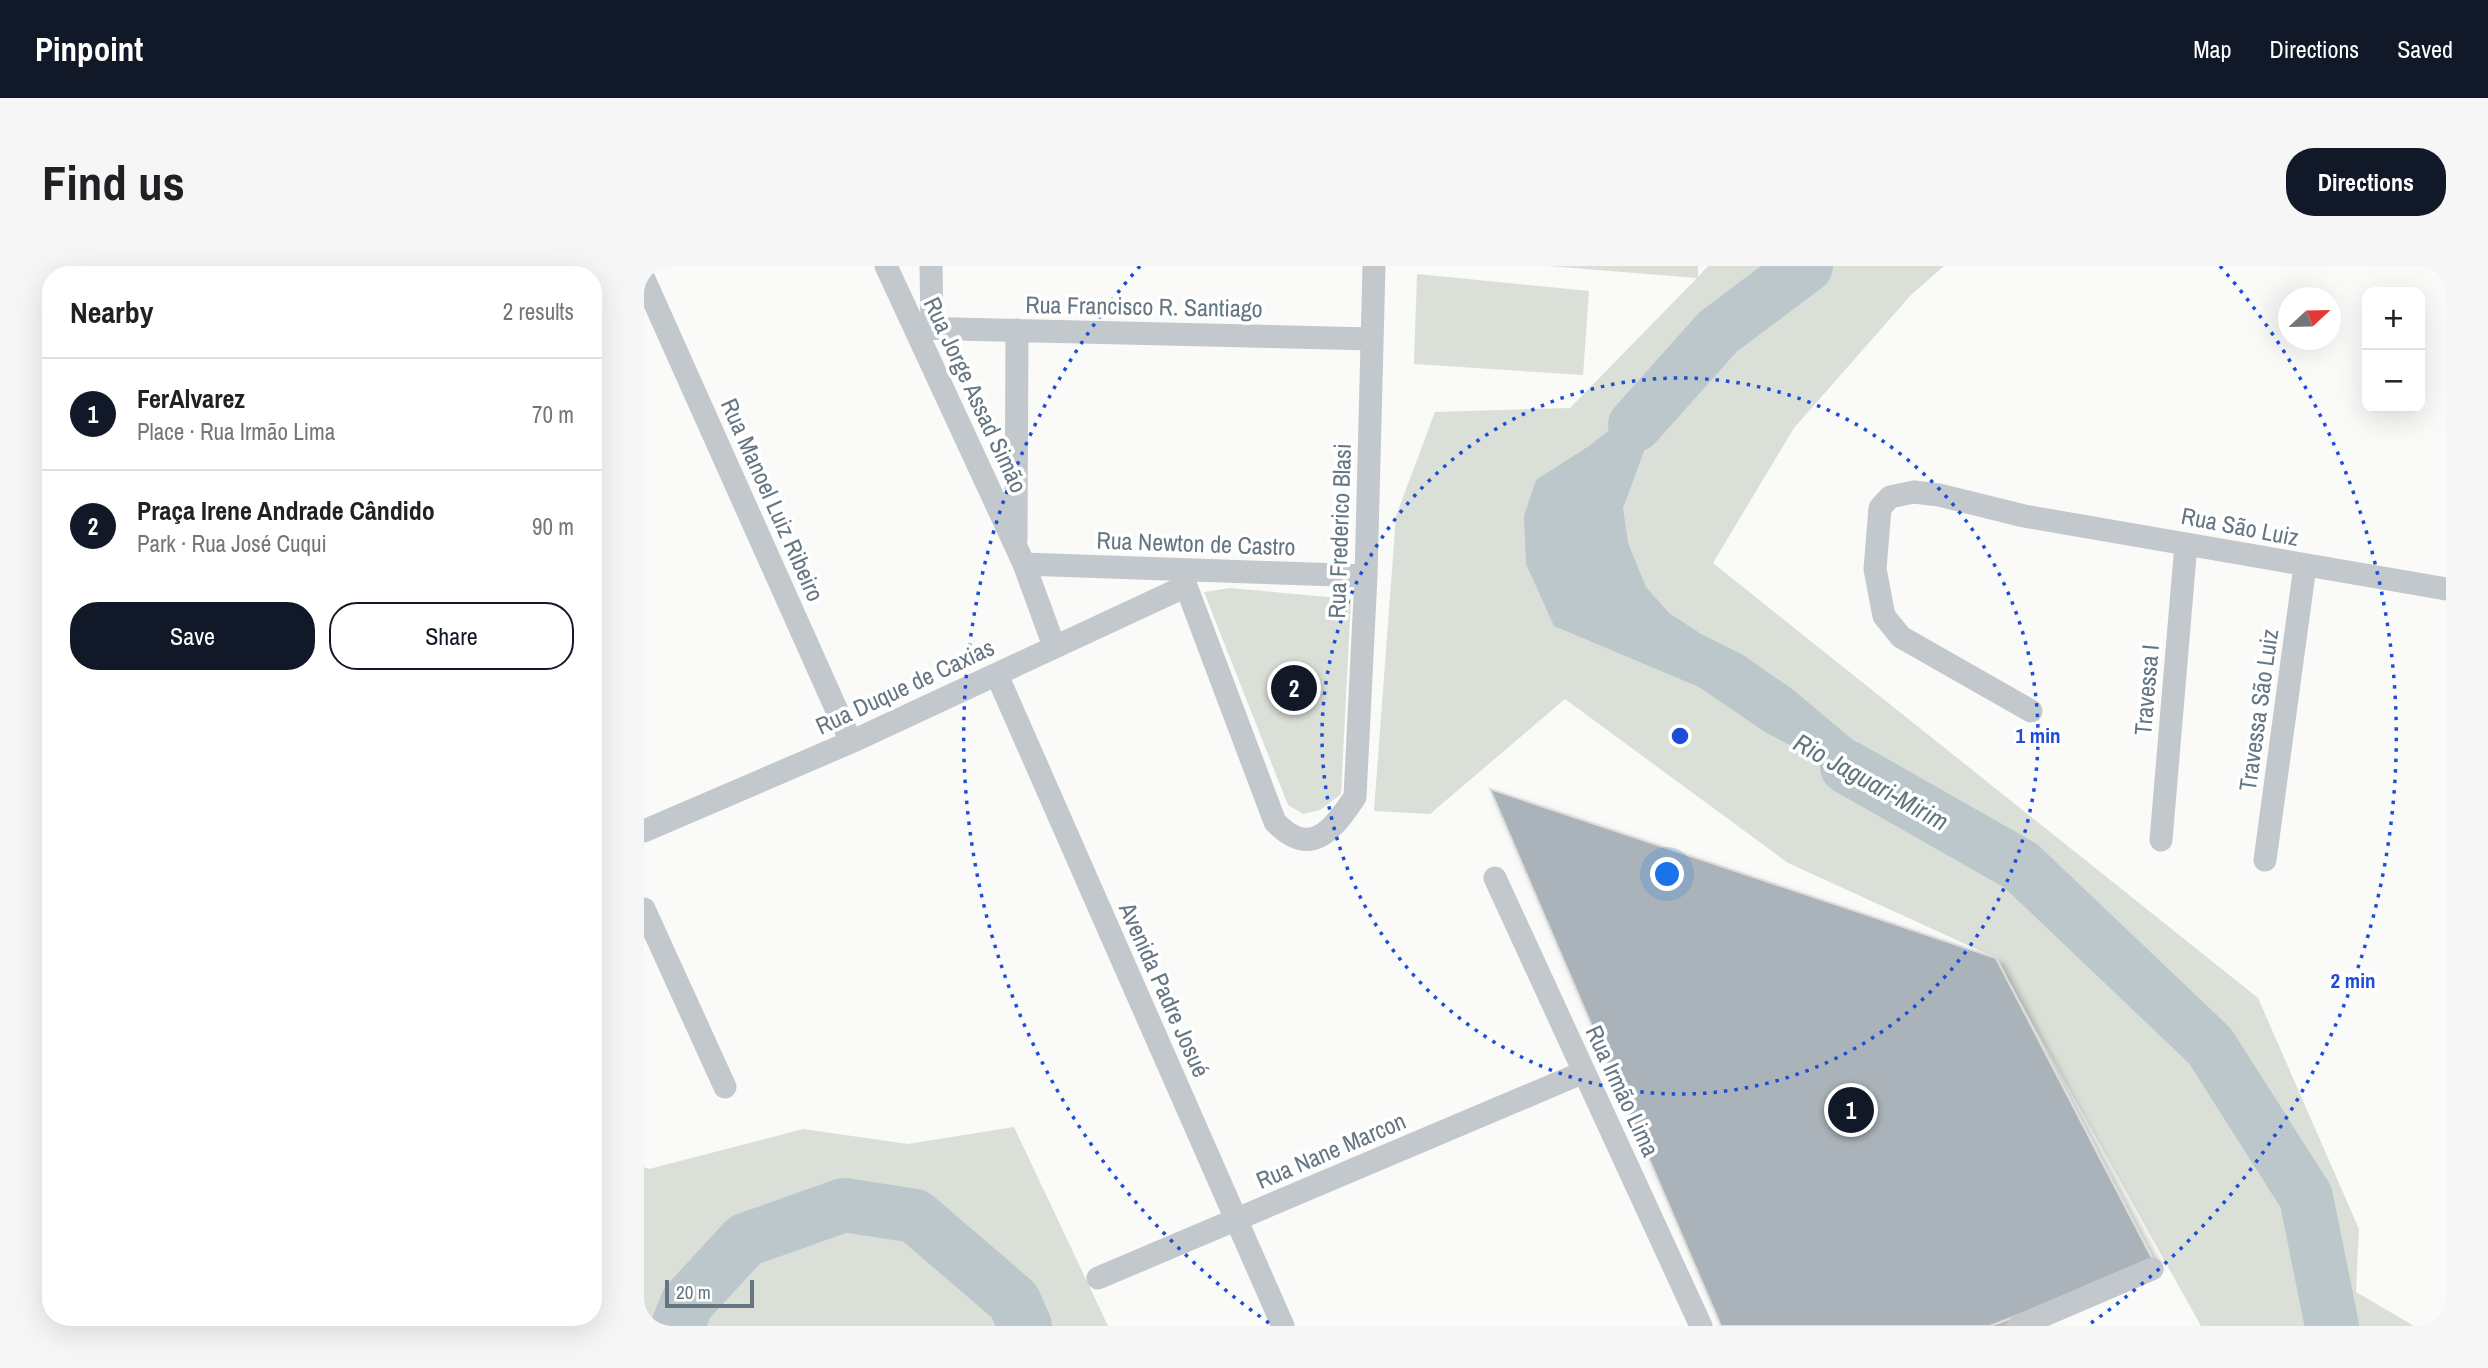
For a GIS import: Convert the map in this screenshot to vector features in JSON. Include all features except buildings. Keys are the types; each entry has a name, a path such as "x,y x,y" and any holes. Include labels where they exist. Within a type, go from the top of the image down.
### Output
{"street":[{"name":"Rua Jorge Assad Simão","path":"886,266 923,328 1020,556 1054,646"},
{"name":"Rua Jorge Assad Simão","path":"923,328 931,266"},
{"name":"Rua Frederico Blasi","path":"1183,578 1275,822 1289,835 1307,840 1324,835 1355,797 1366,576 1374,266"},
{"name":"Rua Manoel Luiz Ribeiro","path":"644,279 851,743"},
{"name":"Rua Francisco R. Santiago","path":"923,328 1371,339"},
{"name":"Rua Jorge Assad Simão","path":"1017,330 1020,556"},
{"name":"Rua São Luiz","path":"2031,711 1901,637 1884,616 1875,569 1880,508 1890,497 1914,492 1939,495 2024,516 2446,589"},
{"name":"Travessa I","path":"2161,840 2186,544"},
{"name":"Rua Newton de Castro","path":"1020,556 1183,578 1366,576"},
{"name":"Travessa São Luiz","path":"2265,860 2305,566"},
{"name":"Rua Duque de Caxias","path":"645,827 851,743 996,675 1183,578"},
{"name":"Avenida Padre Josué","path":"996,675 1283,1326"},
{"name":"Rua Irmão Lima","path":"1495,878 1701,1326"},
{"path":"644,909 725,1087"},
{"name":"Rua Nane Marcon","path":"1098,1278 1584,1072"},
{"path":"2019,1326 2152,1269"}],"shaded area":[{"path":"1549,266 1698,266 1698,277 1708,266 1944,266 1910,296 1794,428 1713,563 2258,998 2359,1229 2356,1292 2414,1326 2201,1326 1996,958 1788,863 1565,699 1430,814 1374,811 1396,516 1435,412 1570,408 1697,278"},
{"path":"1417,274 1589,291 1583,375 1414,364"},
{"path":"1230,588 1351,599 1341,794 1320,810 1303,814 1288,805 1204,592"},
{"path":"1014,1127 1108,1326 644,1326 644,1167 649,1169 803,1129 908,1144"}],"water":[{"path":"1684,371 1644,451 1623,508 1628,543 1646,587 1669,613 1701,634 1743,655 1792,689 1896,776 1911,802 1765,732 1699,687 1554,626 1526,564 1524,516 1536,480 1589,446"}],"waterway":[{"name":"Rio Jaguari-Mirim","path":"1635,425 1718,332 1806,266"},
{"name":"Rio Jaguari-Mirim","path":"1847,767 2021,866 2210,1046 2306,1197 2332,1326"},
{"name":"Rio Jaguari-Mirim","path":"678,1326 687,1303 745,1240 844,1205 915,1216 1014,1301 1025,1326"}],"place":[{"name":"Praça Irene Andrade Cândido","path":"1294,688"},
{"name":"FerAlvarez","path":"1851,1110"}]}
